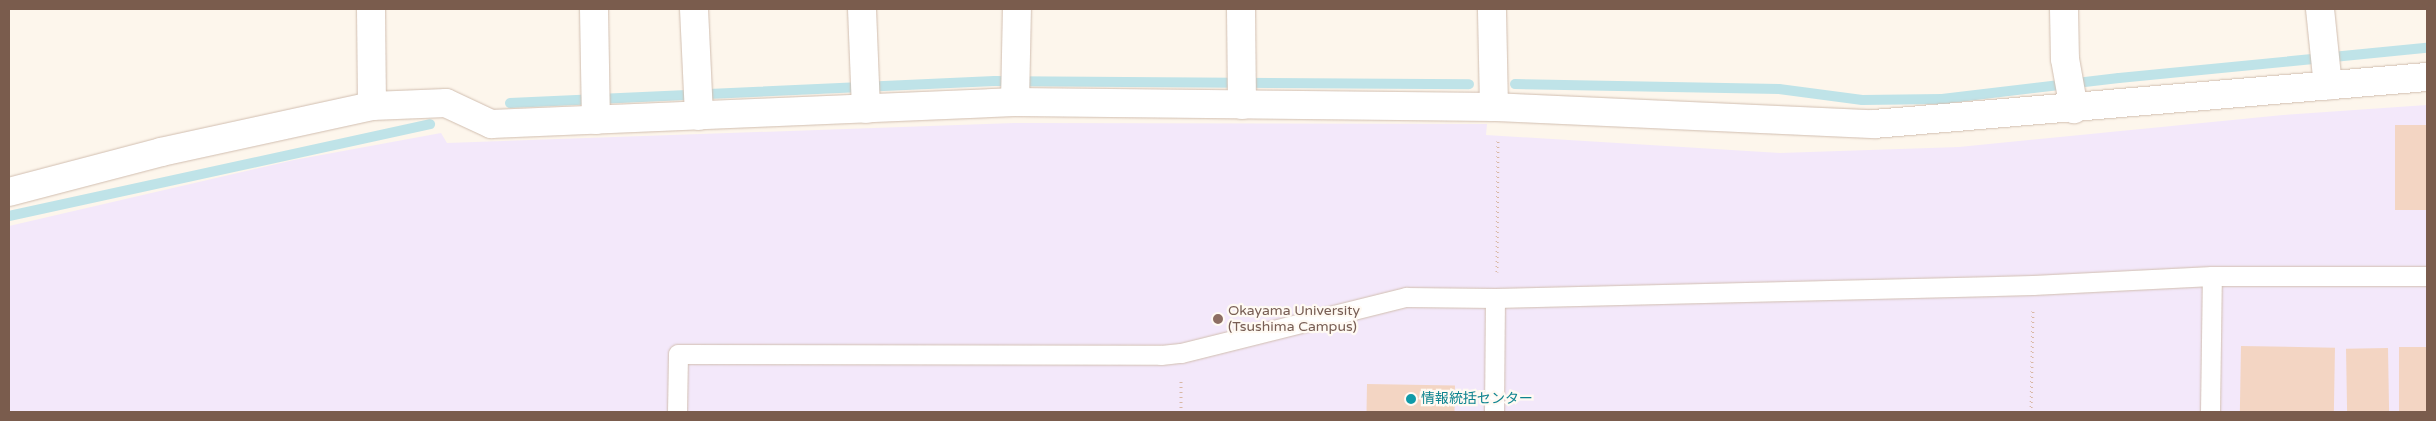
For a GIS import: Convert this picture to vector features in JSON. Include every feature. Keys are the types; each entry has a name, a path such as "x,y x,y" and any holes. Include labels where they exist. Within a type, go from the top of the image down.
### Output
{"street":[{"path":"371,9 372,106"},
{"path":"594,9 596,106"},
{"path":"694,9 699,103"},
{"path":"862,9 865,94"},
{"path":"1016,89 1017,9"},
{"path":"1241,9 1242,90"},
{"path":"1492,9 1497,107"},
{"path":"2064,9 2071,92"},
{"path":"2320,9 2327,67"},
{"path":"9,192 161,152 372,106 446,103 491,124 596,106 1016,89 1242,90 1497,107 1874,124 2071,92 2327,67 2427,77"}],"lane":[{"path":"678,412 678,354 1182,353 1406,297 1495,298 2034,285 2212,276 2427,276"},
{"path":"2210,412 2212,276"},
{"path":"1494,412 1495,298"}],"path":[{"path":"1495,298 1497,107"},
{"path":"2032,412 2034,285"},
{"path":"1181,412 1182,353"}],"shaded area":[{"name":"Okayama University (Tsushima Campus)","path":"2427,105 2427,412 9,412 9,226 294,160 441,133 447,143 1014,123 1487,124 1486,135 1780,153 1959,147 2283,115"}],"building":[{"path":"2395,125 2427,125 2427,210 2395,210"},
{"path":"2241,346 2335,348 2334,412 2240,412"},
{"path":"2399,347 2427,347 2427,412 2399,412"},
{"path":"2388,348 2389,412 2347,412 2346,349"},
{"name":"情報統括センター","path":"1367,384 1455,386 1455,412 1367,412"}],"waterway":[{"path":"1515,84 1779,89 1862,100 1942,99 2119,78 2427,48"},
{"path":"510,103 995,81 1469,84"},
{"path":"9,216 430,124"}],"place":[{"name":"Okayama University (Tsushima Campus)","path":"1218,319"},
{"name":"情報統括センター","path":"1411,399"}]}
